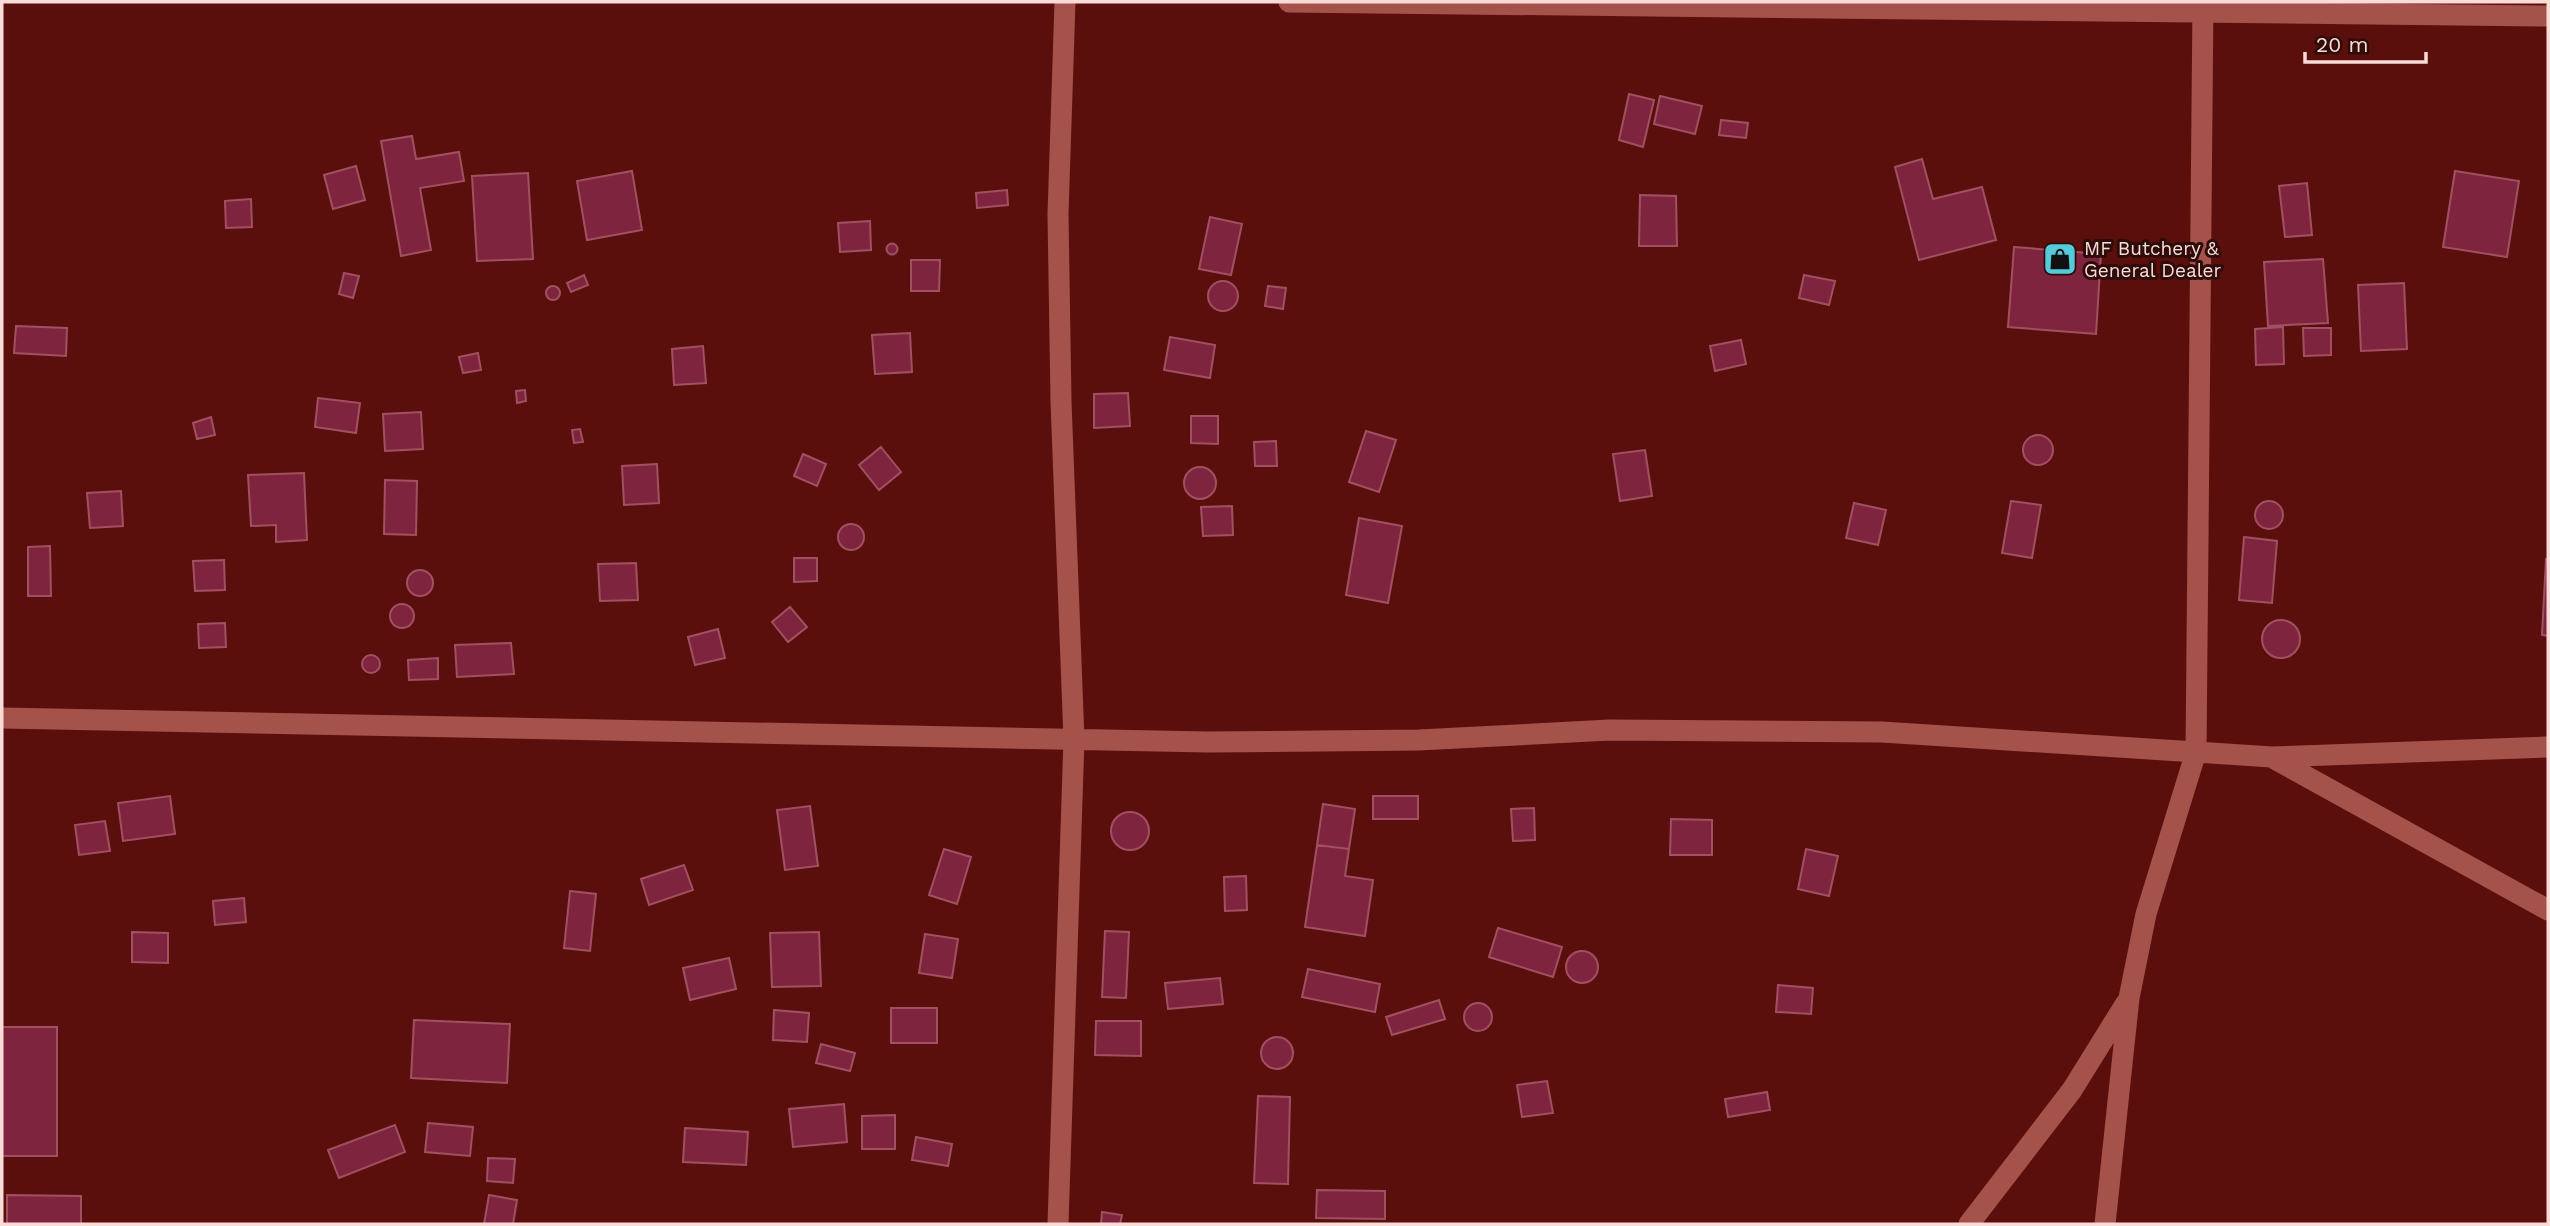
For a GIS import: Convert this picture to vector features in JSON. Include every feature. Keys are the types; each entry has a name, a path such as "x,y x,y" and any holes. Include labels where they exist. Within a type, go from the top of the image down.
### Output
{"street":[{"path":"1058,1224 1074,738 1061,402 1058,214 1065,2"},
{"path":"1289,2 2202,7 2548,16"},
{"path":"2105,1224 2129,998 2146,914 2196,752 2202,7"},
{"path":"2,719 1234,742 1419,740 1610,730 1868,732 2272,757 2548,747"},
{"path":"2272,757 2548,910"},
{"path":"1969,1224 2072,1090 2129,998"}],"building":[{"path":"1629,94 1654,100 1643,147 1619,140"},
{"path":"1660,96 1702,106 1695,134 1654,124"},
{"path":"1721,120 1748,123 1746,138 1719,135"},
{"path":"412,136 416,159 459,152 464,181 420,188 431,250 401,256 381,141"},
{"path":"1922,159 1933,199 1982,187 1996,240 1919,260 1895,167"},
{"path":"356,166 365,200 333,209 324,175"},
{"path":"632,171 642,230 587,240 577,181"},
{"path":"2455,171 2519,181 2507,257 2443,247"},
{"path":"528,173 533,259 477,261 472,176"},
{"path":"2307,183 2312,235 2285,237 2279,186"},
{"path":"1007,190 1008,205 977,208 976,193"},
{"path":"1640,195 1676,196 1677,246 1639,246"},
{"path":"251,199 252,227 226,228 225,201"},
{"path":"1210,217 1242,224 1231,275 1199,269"},
{"path":"870,221 871,250 840,252 838,223"},
{"path":"892,244 896,245 896,253 892,254 888,253 887,249 888,245"},
{"path":"2014,247 2101,254 2096,334 2008,327"},
{"path":"2323,259 2328,323 2268,326 2264,262"},
{"path":"911,260 940,260 939,291 911,291"},
{"path":"344,273 359,276 353,298 339,294"},
{"path":"584,275 588,285 571,292 567,283"},
{"path":"1804,275 1835,281 1829,305 1799,298"},
{"path":"1223,281 1229,282 1237,290 1237,302 1229,310 1223,311 1217,310 1209,302 1208,296 1209,290 1217,282"},
{"path":"2404,283 2407,349 2361,351 2358,285"},
{"path":"550,286 556,286 560,293 556,300 550,300 546,296 546,290"},
{"path":"1268,286 1286,288 1283,309 1265,306"},
{"path":"16,326 67,328 66,356 14,353"},
{"path":"2283,327 2284,364 2256,365 2255,329"},
{"path":"2303,328 2331,328 2331,355 2304,356"},
{"path":"910,333 912,372 875,374 872,335"},
{"path":"1170,337 1215,345 1210,378 1164,370"},
{"path":"1741,340 1746,364 1715,371 1710,346"},
{"path":"703,346 706,383 674,385 672,349"},
{"path":"478,353 481,370 463,373 459,357"},
{"path":"525,390 526,401 517,403 516,391"},
{"path":"1128,393 1130,426 1094,428 1094,394"},
{"path":"318,398 360,403 356,433 315,427"},
{"path":"421,412 423,449 385,451 383,414"},
{"path":"1191,416 1218,416 1218,444 1191,443"},
{"path":"211,417 215,435 197,439 193,423"},
{"path":"580,429 583,442 574,443 572,430"},
{"path":"1366,431 1396,440 1379,492 1349,482"},
{"path":"2038,435 2048,440 2053,450 2048,460 2038,465 2028,460 2023,450 2028,440"},
{"path":"1276,441 1277,466 1255,466 1254,442"},
{"path":"881,447 901,472 879,490 859,465"},
{"path":"1645,450 1652,496 1620,501 1613,454"},
{"path":"803,454 826,464 817,486 794,476"},
{"path":"657,464 659,503 624,505 622,466"},
{"path":"1200,467 1211,472 1216,483 1211,494 1200,499 1189,494 1184,483 1189,472"},
{"path":"304,473 307,540 276,542 276,525 251,526 248,475"},
{"path":"385,480 417,481 416,535 384,534"},
{"path":"121,491 123,526 90,528 87,493"},
{"path":"2011,501 2041,505 2032,558 2002,553"},
{"path":"2269,501 2279,505 2283,515 2279,525 2269,529 2259,525 2255,515 2259,505"},
{"path":"1854,503 1886,510 1878,545 1846,538"},
{"path":"1232,506 1233,535 1203,536 1201,507"},
{"path":"1359,518 1402,526 1388,603 1346,595"},
{"path":"851,524 860,528 864,537 860,546 851,550 842,546 838,537 842,528"},
{"path":"2244,537 2277,541 2272,603 2239,600"},
{"path":"50,546 51,596 28,596 28,547"},
{"path":"794,558 817,558 817,581 794,582"},
{"path":"2548,559 2548,636 2542,635"},
{"path":"224,560 225,590 195,591 193,561"},
{"path":"636,563 638,600 600,601 598,564"},
{"path":"420,570 429,574 433,583 429,592 420,596 411,592 407,583 411,574"},
{"path":"402,604 410,608 414,616 410,624 402,628 394,624 390,616 394,608"},
{"path":"790,607 807,627 788,642 772,622"},
{"path":"2281,620 2294,626 2300,639 2294,652 2281,658 2268,652 2262,639 2268,626"},
{"path":"225,623 226,647 199,648 198,624"},
{"path":"718,629 725,658 695,665 688,637"},
{"path":"511,643 514,674 457,677 455,645"},
{"path":"371,655 377,658 380,664 377,670 371,673 365,670 362,664 365,658"},
{"path":"438,658 438,679 409,680 408,660"},
{"path":"170,796 175,834 123,841 118,803"},
{"path":"1373,796 1418,796 1418,819 1373,819"},
{"path":"1323,804 1355,809 1349,849 1317,845"},
{"path":"810,806 818,866 785,870 777,810"},
{"path":"1534,808 1535,840 1513,841 1511,809"},
{"path":"1130,812 1144,817 1149,831 1144,845 1130,850 1116,845 1111,831 1116,817"},
{"path":"1671,819 1712,820 1712,855 1670,855"},
{"path":"105,821 110,851 79,855 75,825"},
{"path":"1317,845 1349,849 1345,876 1373,880 1365,936 1305,927"},
{"path":"944,849 971,857 957,904 929,895"},
{"path":"1806,849 1838,856 1829,896 1798,889"},
{"path":"684,865 693,890 649,905 641,879"},
{"path":"1246,876 1247,910 1225,911 1224,877"},
{"path":"570,891 596,894 590,951 564,948"},
{"path":"244,898 246,922 215,925 213,901"},
{"path":"1498,928 1562,947 1553,977 1489,957"},
{"path":"1105,931 1129,932 1126,998 1102,997"},
{"path":"132,932 168,933 168,963 132,962"},
{"path":"819,932 821,986 772,987 770,933"},
{"path":"925,934 958,939 952,978 919,973"},
{"path":"1582,951 1593,956 1598,967 1593,978 1582,983 1571,978 1566,967 1571,956"},
{"path":"729,958 736,989 690,1000 683,968"},
{"path":"1308,969 1380,984 1375,1012 1302,997"},
{"path":"1220,978 1223,1004 1168,1009 1165,983"},
{"path":"1778,985 1813,988 1811,1014 1776,1012"},
{"path":"1439,1000 1445,1019 1392,1035 1386,1017"},
{"path":"1478,1003 1488,1007 1492,1017 1488,1027 1478,1031 1468,1027 1464,1017 1468,1007"},
{"path":"891,1008 937,1008 937,1043 891,1043"},
{"path":"774,1010 809,1013 807,1042 773,1040"},
{"path":"414,1020 510,1024 507,1083 411,1078"},
{"path":"1096,1021 1141,1021 1141,1056 1095,1055"},
{"path":"2,1027 57,1027 57,1156 2,1156"},
{"path":"1277,1037 1288,1042 1293,1053 1288,1064 1277,1069 1266,1064 1261,1053 1266,1042"},
{"path":"821,1044 855,1053 850,1071 816,1063"},
{"path":"1547,1081 1553,1113 1522,1117 1517,1085"},
{"path":"1767,1092 1770,1110 1728,1117 1725,1099"},
{"path":"1258,1096 1290,1097 1288,1184 1254,1183"},
{"path":"844,1104 847,1142 793,1147 789,1109"},
{"path":"895,1115 895,1149 862,1149 862,1116"},
{"path":"428,1123 473,1127 470,1156 425,1152"},
{"path":"395,1125 405,1152 339,1178 328,1150"},
{"path":"685,1128 748,1132 746,1165 683,1162"},
{"path":"916,1137 952,1144 948,1166 912,1160"},
{"path":"488,1158 515,1159 513,1183 487,1181"},
{"path":"1317,1190 1385,1191 1385,1219 1316,1218"},
{"path":"7,1195 81,1196 81,1224 7,1224"},
{"path":"489,1195 517,1200 513,1224 484,1224"},
{"path":"1102,1212 1122,1215 1120,1224 1101,1224"}],"place":[{"name":"MF Butchery & General Dealer","path":"2060,259"}]}
